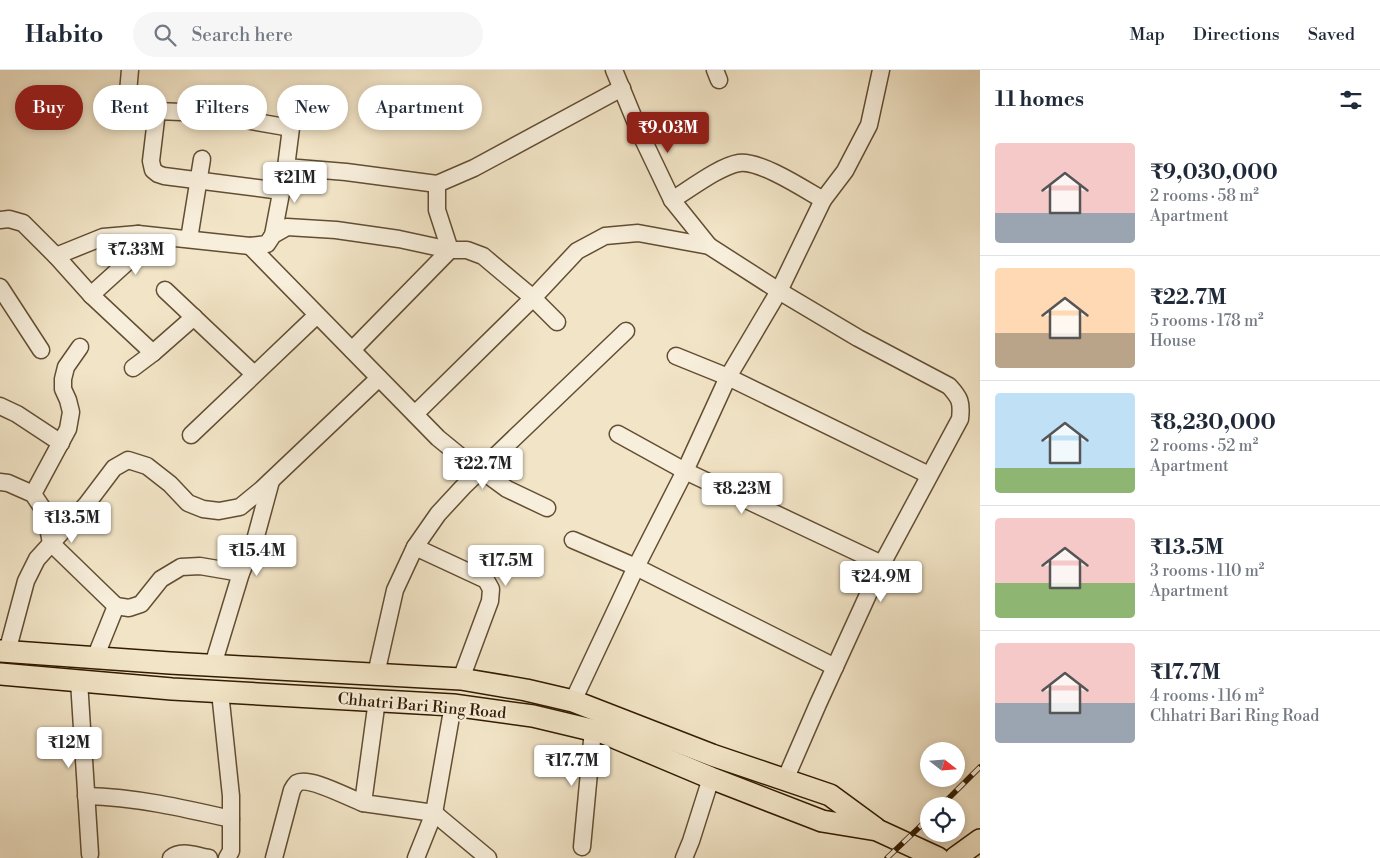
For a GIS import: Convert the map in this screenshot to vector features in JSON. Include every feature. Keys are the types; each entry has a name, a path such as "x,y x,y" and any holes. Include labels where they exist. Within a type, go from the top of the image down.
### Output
{"main road":[{"path":"4,651 462,679 526,690 573,701 712,755 830,795 877,830"},
{"name":"Chhatri Bari Ring Road","path":"0,674 172,689 453,705 533,716 604,733 711,778 822,821 877,830 938,858"},
{"path":"955,858 980,840"}],"street":[{"path":"129,85 130,70"},
{"path":"614,70 640,133 672,200 709,246 779,292 858,338 950,386 958,395 962,406 960,418 882,564 785,780"},
{"path":"573,701 728,377 779,292 823,200 845,171 869,125 881,70"},
{"path":"286,167 346,172 437,184 474,168 622,88"},
{"path":"56,256 103,237 138,234 250,246 267,244 273,235 286,167 291,128 205,114 167,112"},
{"path":"155,130 151,161 153,170 158,174 281,192"},
{"path":"189,240 202,159"},
{"path":"672,200 726,167 741,162 764,167 823,200"},
{"path":"437,184 438,210 450,250"},
{"path":"0,220 9,219 23,223 92,295 153,353"},
{"path":"273,235 287,227 336,230 399,239 450,250 467,250 483,256 533,298 557,322"},
{"path":"415,414 533,298 577,251 605,236 638,233 709,246"},
{"path":"92,295 135,255 138,234"},
{"path":"250,246 452,450 507,489 546,508"},
{"path":"352,350 450,250"},
{"path":"0,287 41,350"},
{"path":"165,290 254,374"},
{"path":"191,435 317,315"},
{"path":"133,368 194,317"},
{"path":"376,674 394,590 415,547 438,514 481,470 626,331"},
{"path":"33,494 68,429 71,412 63,389 63,379 66,367 80,347"},
{"path":"676,356 728,377 929,475"},
{"path":"4,651 26,581 37,559 86,505 114,468 128,460 147,466 170,484 188,503 203,509 219,511 240,507 271,481 380,378"},
{"path":"0,406 17,414 61,443"},
{"path":"618,434 685,470 882,564"},
{"path":"213,665 241,573 255,540 271,481"},
{"path":"0,482 33,494 45,512 51,542 116,606 129,608 141,604 161,579 181,567 200,566 241,573"},
{"path":"573,540 636,567 836,666"},
{"path":"415,547 486,580 491,589 490,601 462,679"},
{"path":"94,658 116,606"},
{"path":"79,681 90,854"},
{"path":"220,692 229,772 231,851 228,858"},
{"path":"363,803 377,700"},
{"path":"416,858 434,814 453,705"},
{"path":"582,847 593,730"},
{"path":"684,858 711,778"},
{"path":"274,858 292,790 296,784 302,782 323,786 363,803 434,814 488,858"},
{"path":"86,796 113,797 159,803 231,819"},
{"path":"171,858 182,853 209,858"}],"railway":[{"path":"950,797 980,767"},
{"path":"887,858 920,827"}]}
